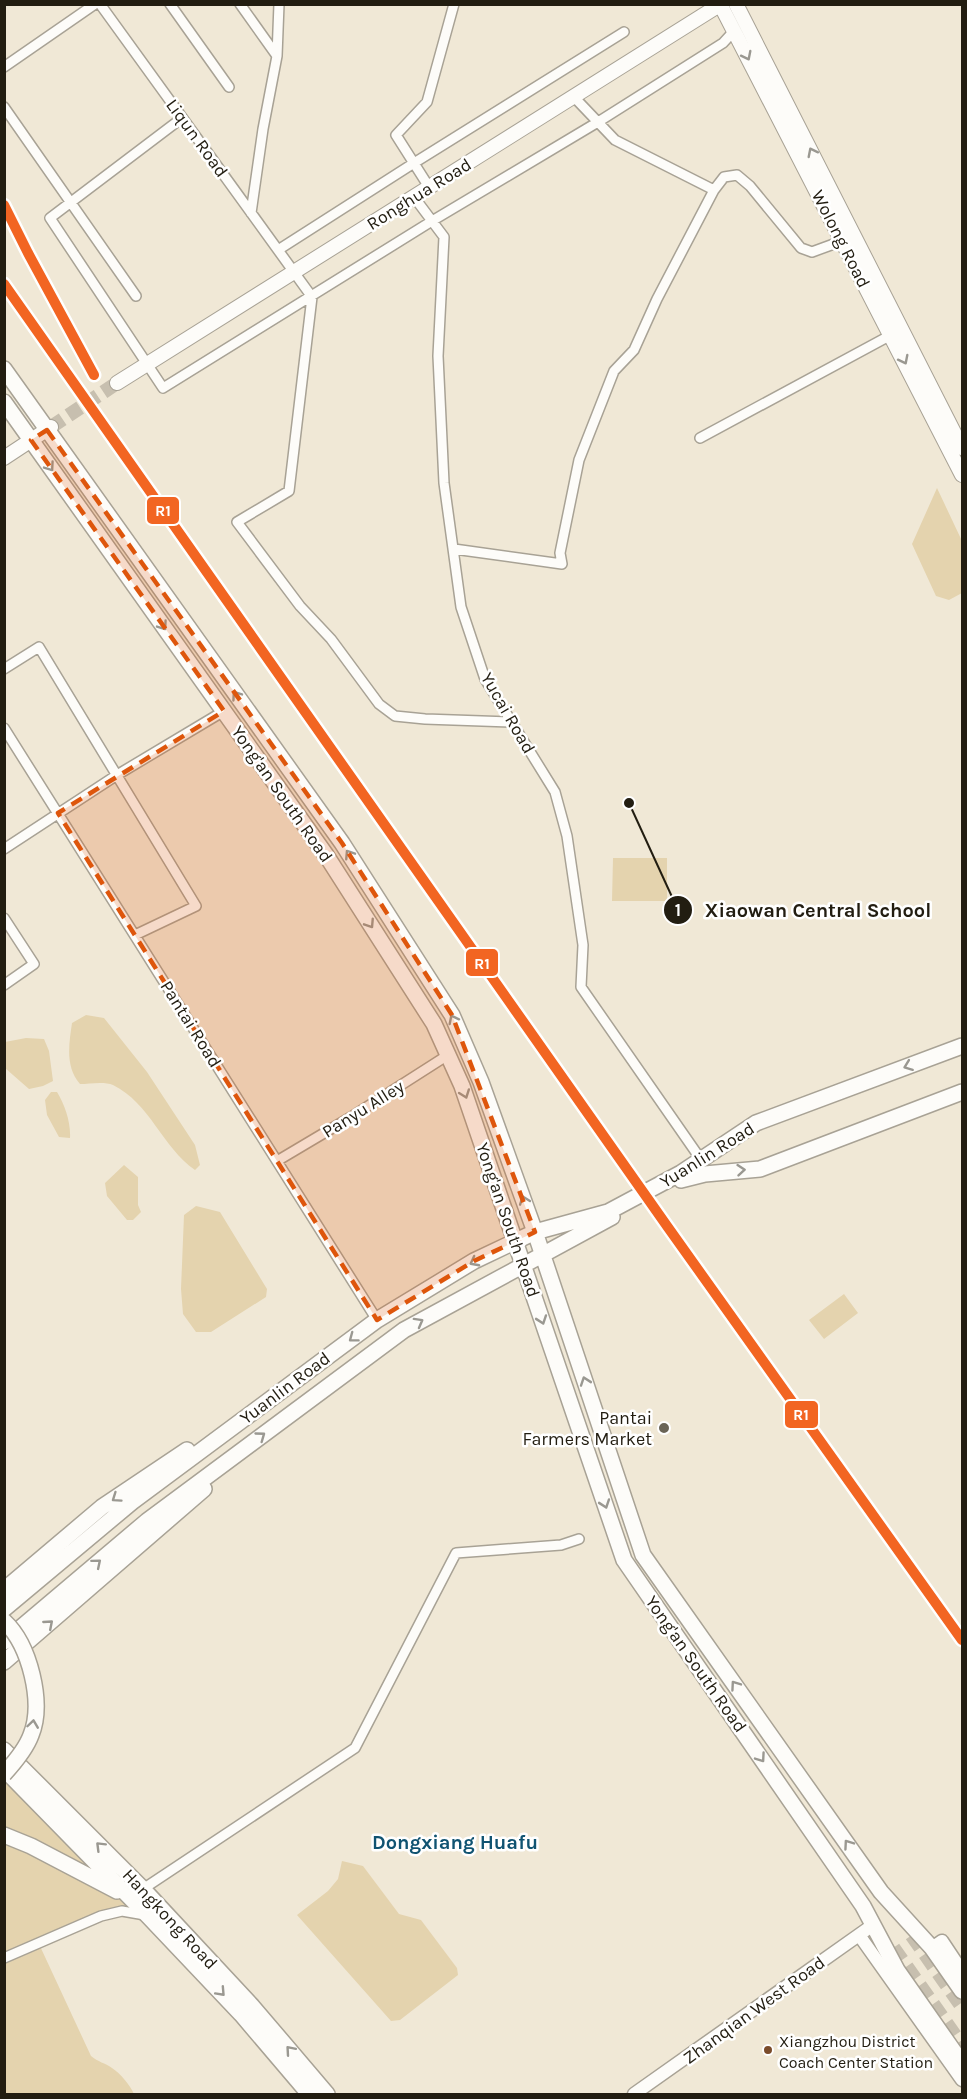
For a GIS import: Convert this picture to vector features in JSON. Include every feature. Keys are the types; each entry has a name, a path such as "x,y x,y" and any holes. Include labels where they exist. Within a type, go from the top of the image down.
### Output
{"main road":[{"name":"Wolong Road","path":"736,4 963,448"},
{"name":"Wolong Road","path":"720,5 963,475"},
{"name":"Ronghua Road","path":"117,383 720,5"},
{"name":"Yong'an South Road","path":"4,369 49,428 342,843 452,1015 481,1082 535,1232 643,1555 881,1892 932,1948 963,1991"},
{"name":"Yong'an South Road","path":"4,402 326,855 434,1024 462,1086 624,1560 863,1905 897,1970 963,2063"},
{"path":"4,458 49,428"},
{"name":"Yuanlin Road","path":"4,1609 132,1502 220,1436 377,1320 474,1261 535,1232 608,1212 702,1161 756,1123 963,1046"},
{"name":"Yuanlin Road","path":"4,1642 147,1521 404,1330 684,1179 705,1174 760,1169 963,1092"},
{"name":"Yuanlin Road","path":"4,1590 102,1507 180,1453 220,1436"},
{"name":"Yuanlin Road","path":"4,1662 225,1471 232,1458"},
{"path":"4,1621 27,1655 36,1698 32,1735 14,1763 4,1772"},
{"name":"Hangkong Road","path":"4,1750 137,1894 148,1916 241,2014 309,2094"},
{"name":"Hangkong Road","path":"4,1772 137,1894 252,2006 327,2094"},
{"path":"4,1835 137,1894"},
{"path":"881,1892 912,1935"},
{"path":"863,1905 893,1948"}],"street":[{"path":"4,67 95,4"},
{"name":"Liqun Road","path":"100,4 312,297"},
{"path":"170,4 229,87"},
{"path":"240,4 278,56"},
{"path":"251,213 263,129 278,56 279,4"},
{"path":"429,187 396,135 427,102 454,4"},
{"path":"182,118 50,218 163,388 432,221 598,122 723,43 734,31"},
{"path":"278,250 624,32"},
{"path":"574,97 615,140 714,190"},
{"path":"4,107 136,296"},
{"path":"454,549 562,564 560,553 579,460 614,371 634,350 657,299 714,190 724,177 737,175 750,186 801,248 812,252 842,241"},
{"name":"Yucai Road","path":"414,197 444,237 438,356 444,483 461,607 485,679 555,792 567,836 583,945 581,987 702,1161"},
{"path":"312,297 289,491 237,522 300,606 331,639 379,704 395,716 513,722"},
{"path":"700,438 891,335"},
{"path":"4,669 39,647 196,906 135,935"},
{"path":"4,849 117,775 224,711"},
{"name":"Pantai Road","path":"4,728 377,1320"},
{"path":"4,918 34,964 4,985"},
{"name":"Panyu Alley","path":"277,1161 448,1055"},
{"path":"137,1894 355,1748 456,1553 561,1545 579,1539"},
{"path":"4,1958 101,1916 122,1911 148,1916"},
{"name":"Zhanqian West Road","path":"634,2094 873,1925"},
{"path":"859,1935 963,2080"},
{"path":"932,1948 942,1941 963,1971"}],"highlighted area":[{"path":"47,430 342,843 452,1015 535,1232 474,1261 377,1320 58,813 224,711 31,440"}],"shaded area":[{"path":"937,488 962,541 962,593 949,600 936,596 912,544"},
{"path":"613,858 667,858 667,901 612,901"},
{"path":"86,1015 104,1018 147,1072 195,1145 200,1165 195,1170 173,1150 147,1114 126,1093 109,1084 80,1084 75,1077 69,1055 72,1023"},
{"path":"26,1038 44,1039 49,1051 53,1081 29,1089 5,1068 5,1042"},
{"path":"51,1092 57,1092 63,1103 70,1138 59,1137 47,1115 45,1100"},
{"path":"124,1165 138,1177 138,1205 141,1212 133,1220 127,1220 107,1196 105,1183"},
{"path":"196,1206 220,1212 267,1289 266,1297 211,1332 196,1332 183,1314 181,1289 184,1215"},
{"path":"844,1294 858,1313 824,1339 809,1320"},
{"path":"4,1769 148,1916 122,1911 39,1944 91,2056 119,2073 134,2094 5,2094"},
{"path":"342,1861 363,1866 399,1914 421,1920 457,1968 458,1975 400,2020 391,2021 297,1915 328,1891 338,1879"}],"tunnel":[{"path":"51,427 117,383"},
{"path":"912,1935 962,2006"},
{"path":"893,1948 962,2046"}],"transit line":[{"name":"R1","path":"4,205 94,375"},
{"name":"R1","path":"4,284 667,1226 962,1640"}],"place":[{"name":"Xiaowan Central School","path":"629,803"},
{"name":"Pantai Farmers Market","path":"664,1428"},
{"name":"Xiangzhou District Coach Center Station","path":"768,2050"}],"district":[{"name":"Dongxiang Huafu","path":"455,1842"}]}
